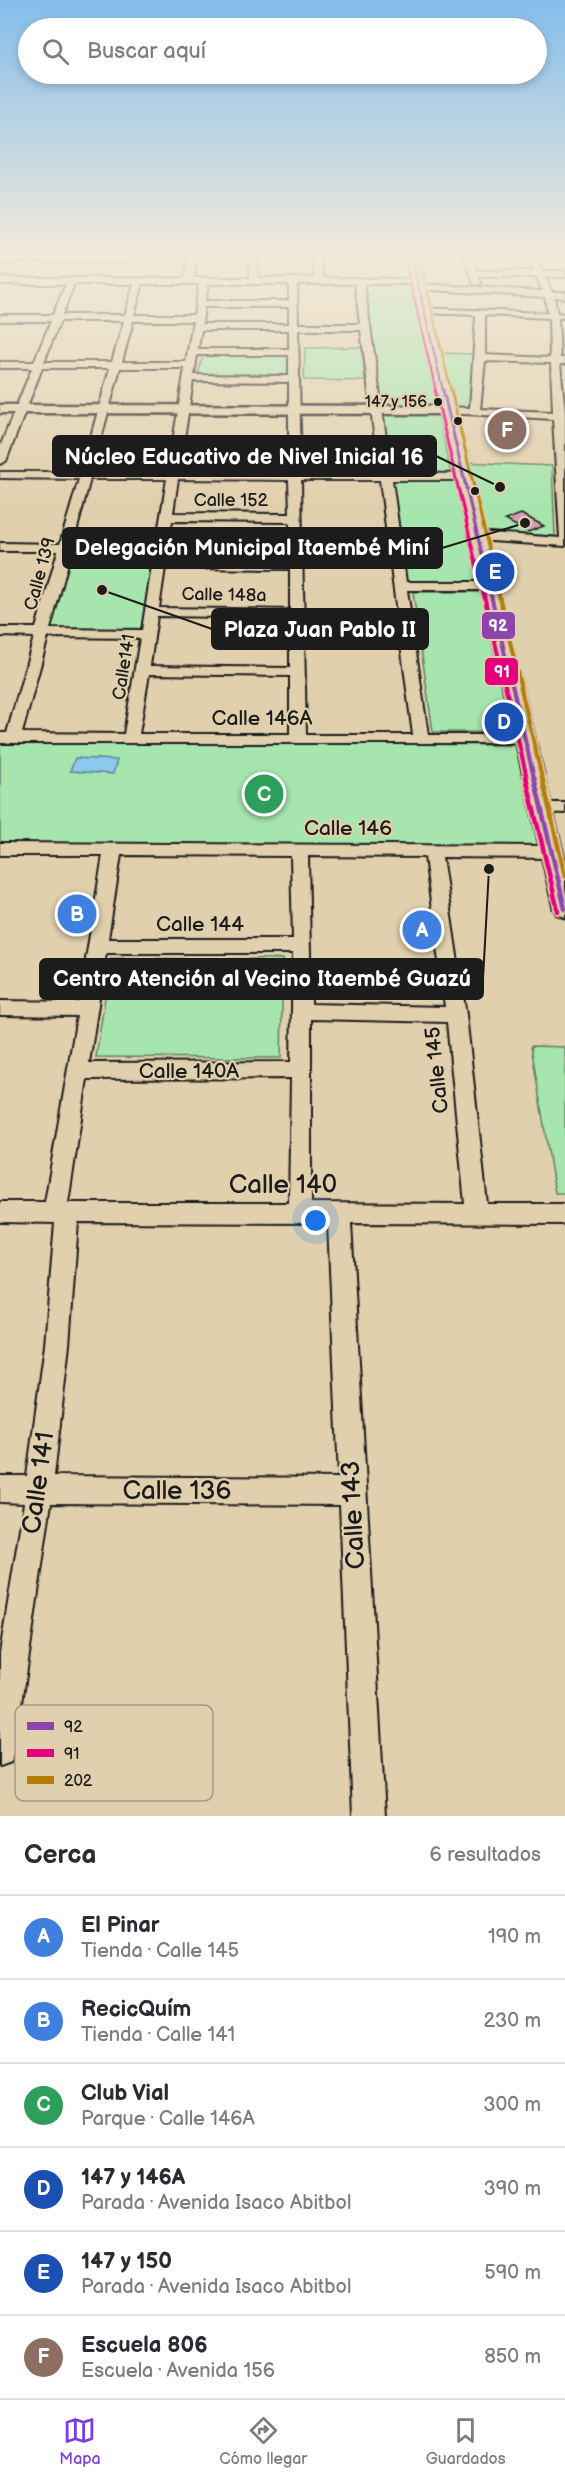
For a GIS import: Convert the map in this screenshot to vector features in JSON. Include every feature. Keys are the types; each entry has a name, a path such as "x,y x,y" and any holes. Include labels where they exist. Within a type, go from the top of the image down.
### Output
{"main road":[{"path":"430,339 565,909"},
{"path":"0,409 446,410"}],"street":[{"path":"0,461 49,339"},
{"name":"Calle 139","path":"7,738 42,633 123,339"},
{"name":"Calle141","path":"131,739 194,339"},
{"path":"294,339 298,739"},
{"path":"367,339 421,740"},
{"path":"475,411 480,339"},
{"path":"557,339 560,361 565,536"},
{"path":"192,352 294,352"},
{"path":"480,358 560,361"},
{"path":"0,365 190,365"},
{"path":"188,378 294,379"},
{"path":"446,410 561,416"},
{"path":"178,442 295,442"},
{"path":"0,475 462,477"},
{"name":"Calle 152","path":"166,517 296,519"},
{"path":"476,536 565,542"},
{"path":"0,547 161,549"},
{"path":"296,547 395,548"},
{"path":"159,564 296,565"},
{"path":"400,586 488,586"},
{"name":"Calle 148a","path":"151,612 297,614"},
{"path":"297,631 406,633"},
{"path":"0,632 147,634"},
{"path":"142,670 297,672"},
{"name":"Calle 146A","path":"7,738 525,740"},
{"path":"541,808 565,808"},
{"name":"Calle 146","path":"0,849 551,852"},
{"name":"Calle 141","path":"0,1751 39,1490 57,1345 61,1213 77,1071 113,849"},
{"path":"299,850 302,946 300,1213"},
{"name":"Calle 145","path":"433,851 456,1015 477,1214"},
{"name":"Calle 144","path":"97,946 302,946"},
{"path":"0,1008 87,1009"},
{"path":"301,1011 456,1015"},
{"name":"Calle 140A","path":"77,1071 300,1070"},
{"name":"Calle 140","path":"0,1212 565,1214"},
{"name":"Calle 143","path":"339,1214 369,1816"},
{"name":"Calle 136","path":"0,1489 353,1492"}],"green space":[{"path":"371,339 424,339 440,405 381,405"},
{"path":"362,347 365,381 304,380 305,348"},
{"path":"438,353 473,354 469,409 452,408"},
{"path":"203,354 288,354 288,377 198,376"},
{"path":"383,412 438,412 451,474 391,474"},
{"path":"464,462 552,466 555,536 485,532"},
{"path":"391,480 457,480 478,583 403,582"},
{"path":"66,551 153,551 141,629 46,629"},
{"path":"413,592 481,592 511,732 433,732"},
{"path":"0,741 516,745 543,845 0,843"},
{"path":"111,958 283,959 281,1058 96,1057"},
{"path":"531,1046 565,1047 565,1193 555,1193"}],"water":[{"path":"75,758 117,760 113,774 70,771"}],"building":[{"path":"521,514 544,526 528,532 505,520"}],"transit line":[{"name":"91","path":"423,339 558,911"},
{"name":"92","path":"431,339 565,909"},
{"name":"202","path":"439,339 565,876"}],"place":[{"name":"147 y 156","path":"438,402"},
{"name":"Escuela 806","path":"507,430"},
{"name":"Núcleo Educativo de Nivel Inicial 16","path":"500,487"},
{"name":"Delegación Municipal Itaembé Miní","path":"525,523"},
{"name":"147 y 150","path":"495,572"},
{"name":"Plaza Juan Pablo II","path":"102,590"},
{"name":"147 y 146A","path":"504,722"},
{"name":"Club Vial","path":"264,794"},
{"name":"Centro Atención al Vecino Itaembé Guazú","path":"489,869"},
{"name":"RecicQuím","path":"77,914"},
{"name":"El Pinar","path":"422,930"}]}
